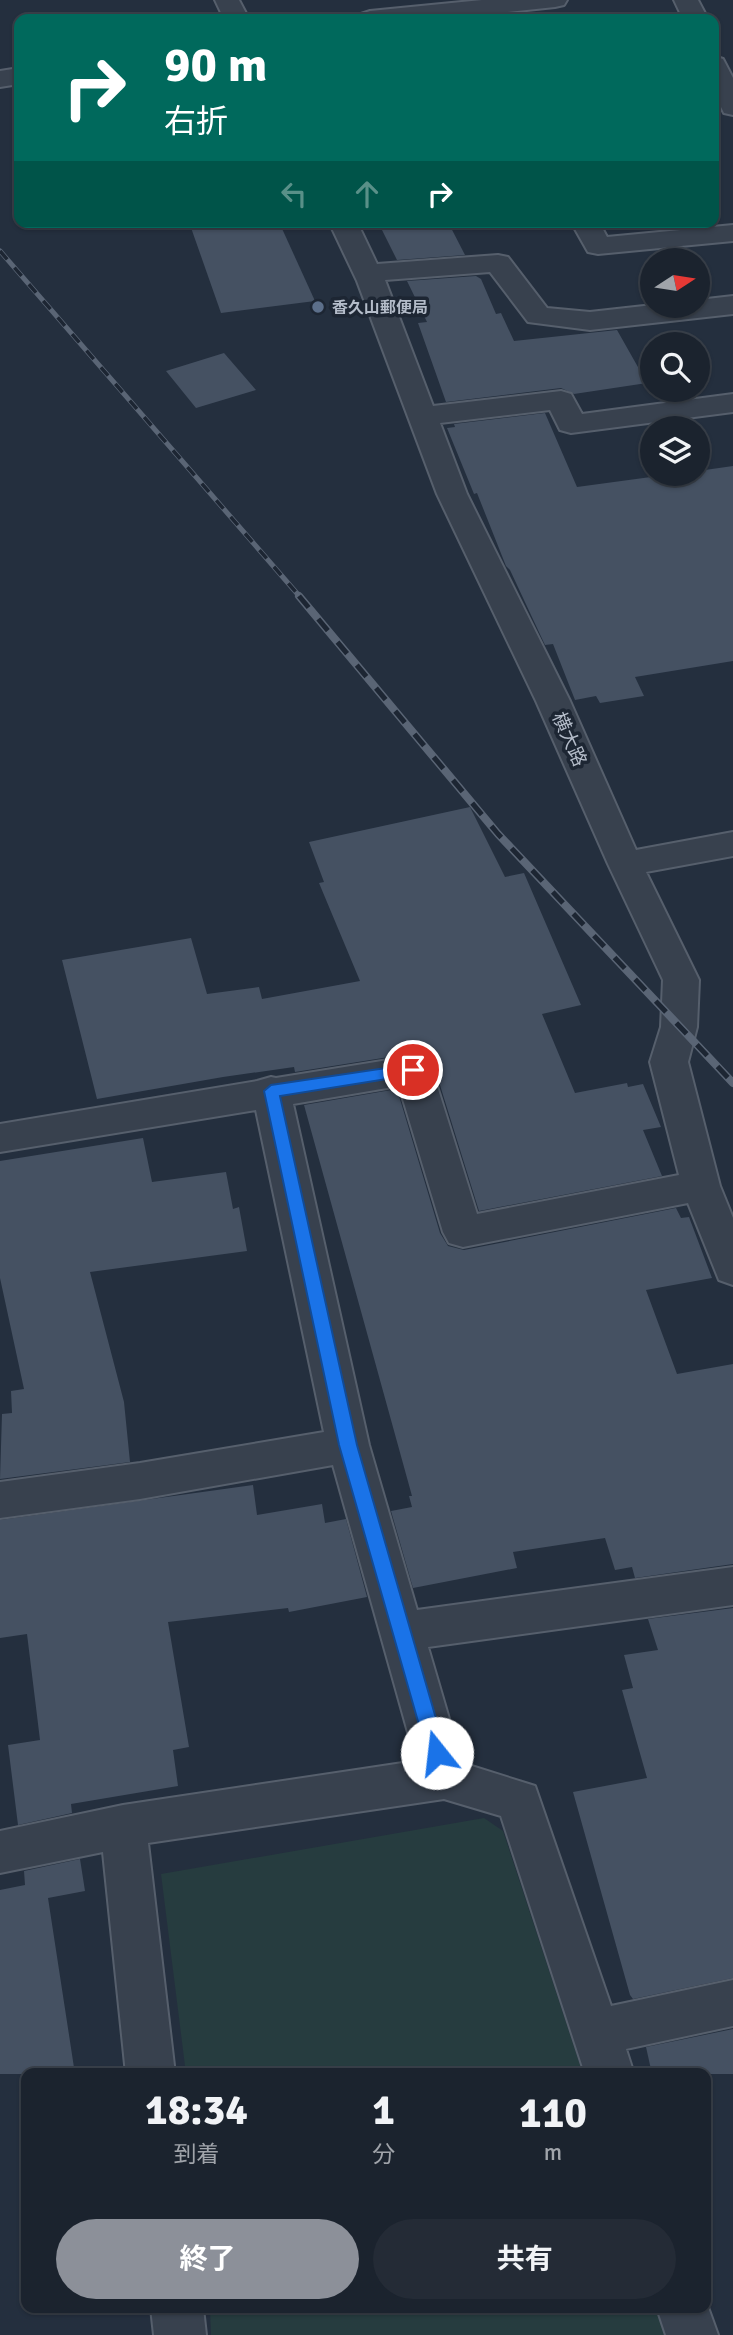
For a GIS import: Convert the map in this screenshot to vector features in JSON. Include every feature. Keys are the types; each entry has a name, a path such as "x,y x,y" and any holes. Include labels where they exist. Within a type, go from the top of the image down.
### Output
{"street":[{"path":"470,14 555,0"},
{"path":"719,75 733,107"},
{"name":"横大路","path":"346,228 368,273 452,494 554,701 625,864 681,980 679,1027 668,1062 701,1186 733,1269"},
{"path":"588,228 598,246 733,233"},
{"path":"368,273 498,263 538,316 590,321 733,305"},
{"path":"423,416 561,400 571,424 733,403"},
{"path":"625,864 733,844"},
{"path":"0,1138 271,1091 413,1070 463,1232 701,1186"},
{"path":"271,1091 348,1445 444,1778"},
{"path":"0,1500 140,1481 348,1445"},
{"path":"401,1631 733,1586"},
{"path":"0,1852 123,1826 444,1778 519,1801 603,2053 733,2003"},
{"path":"123,1826 150,2068"},
{"path":"178,2313 180,2335"},
{"path":"685,2313 692,2335"}],"green space":[{"path":"484,1818 503,1831 581,2068 185,2068 161,1874"},
{"path":"210,2313 663,2313 670,2335 211,2335"}],"building":[{"path":"191,228 282,228 315,301 221,313"},
{"path":"381,228 451,228 465,255 397,260"},
{"path":"476,276 481,279 496,314 501,313 514,341 617,330 640,371 640,384 574,394 561,388 446,402 418,323 427,322 407,281"},
{"path":"224,353 256,390 196,408 166,371"},
{"path":"545,413 577,487 640,478 640,486 710,486 710,469 733,466 733,661 635,677 644,696 600,703 596,696 575,700 553,644 545,645 506,566 477,493 474,494 447,428 455,427 454,424"},
{"path":"470,807 505,877 524,873 581,1005 542,1014 575,1093 627,1083 628,1087 643,1084 661,1127 643,1130 662,1176 479,1211 435,1069 427,1057 414,1053 295,1072 294,1067 223,1077 97,1099 62,960 191,938 207,994 259,987 262,999 360,981 319,883 324,882 309,842"},
{"path":"397,1089 440,1233 448,1246 464,1250 676,1208 681,1218 689,1217 712,1278 646,1290 677,1374 733,1364 733,1564 635,1578 632,1567 615,1570 605,1538 513,1552 517,1568 413,1588 391,1511 412,1507 409,1496 412,1496 304,1105"},
{"path":"143,1138 152,1182 226,1172 233,1209 239,1207 247,1251 90,1272 124,1402 130,1462 0,1479 2,1414 12,1413 11,1391 24,1389 0,1278 0,1161"},
{"path":"253,1485 257,1515 322,1504 325,1523 346,1519 367,1597 289,1612 288,1608 168,1622 189,1747 173,1750 178,1786 71,1804 72,1813 18,1825 8,1745 40,1740 27,1634 0,1638 0,1520"},
{"path":"733,1608 733,1978 633,1999 573,1792 647,1778 622,1690 633,1688 624,1655 658,1650 648,1619"},
{"path":"80,1859 85,1891 48,1898 74,2068 21,2068 21,2074 0,2074 0,1890 25,1885 24,1871"},
{"path":"733,2029 733,2074 711,2074 711,2068 651,2068 646,2047"}],"railway":[{"path":"0,251 301,598"},
{"path":"299,596 498,834 733,1083"}],"place":[{"name":"香久山郵便局","path":"318,307"}],"route":[{"path":"413,1070 271,1091 348,1445 437,1753"}]}
